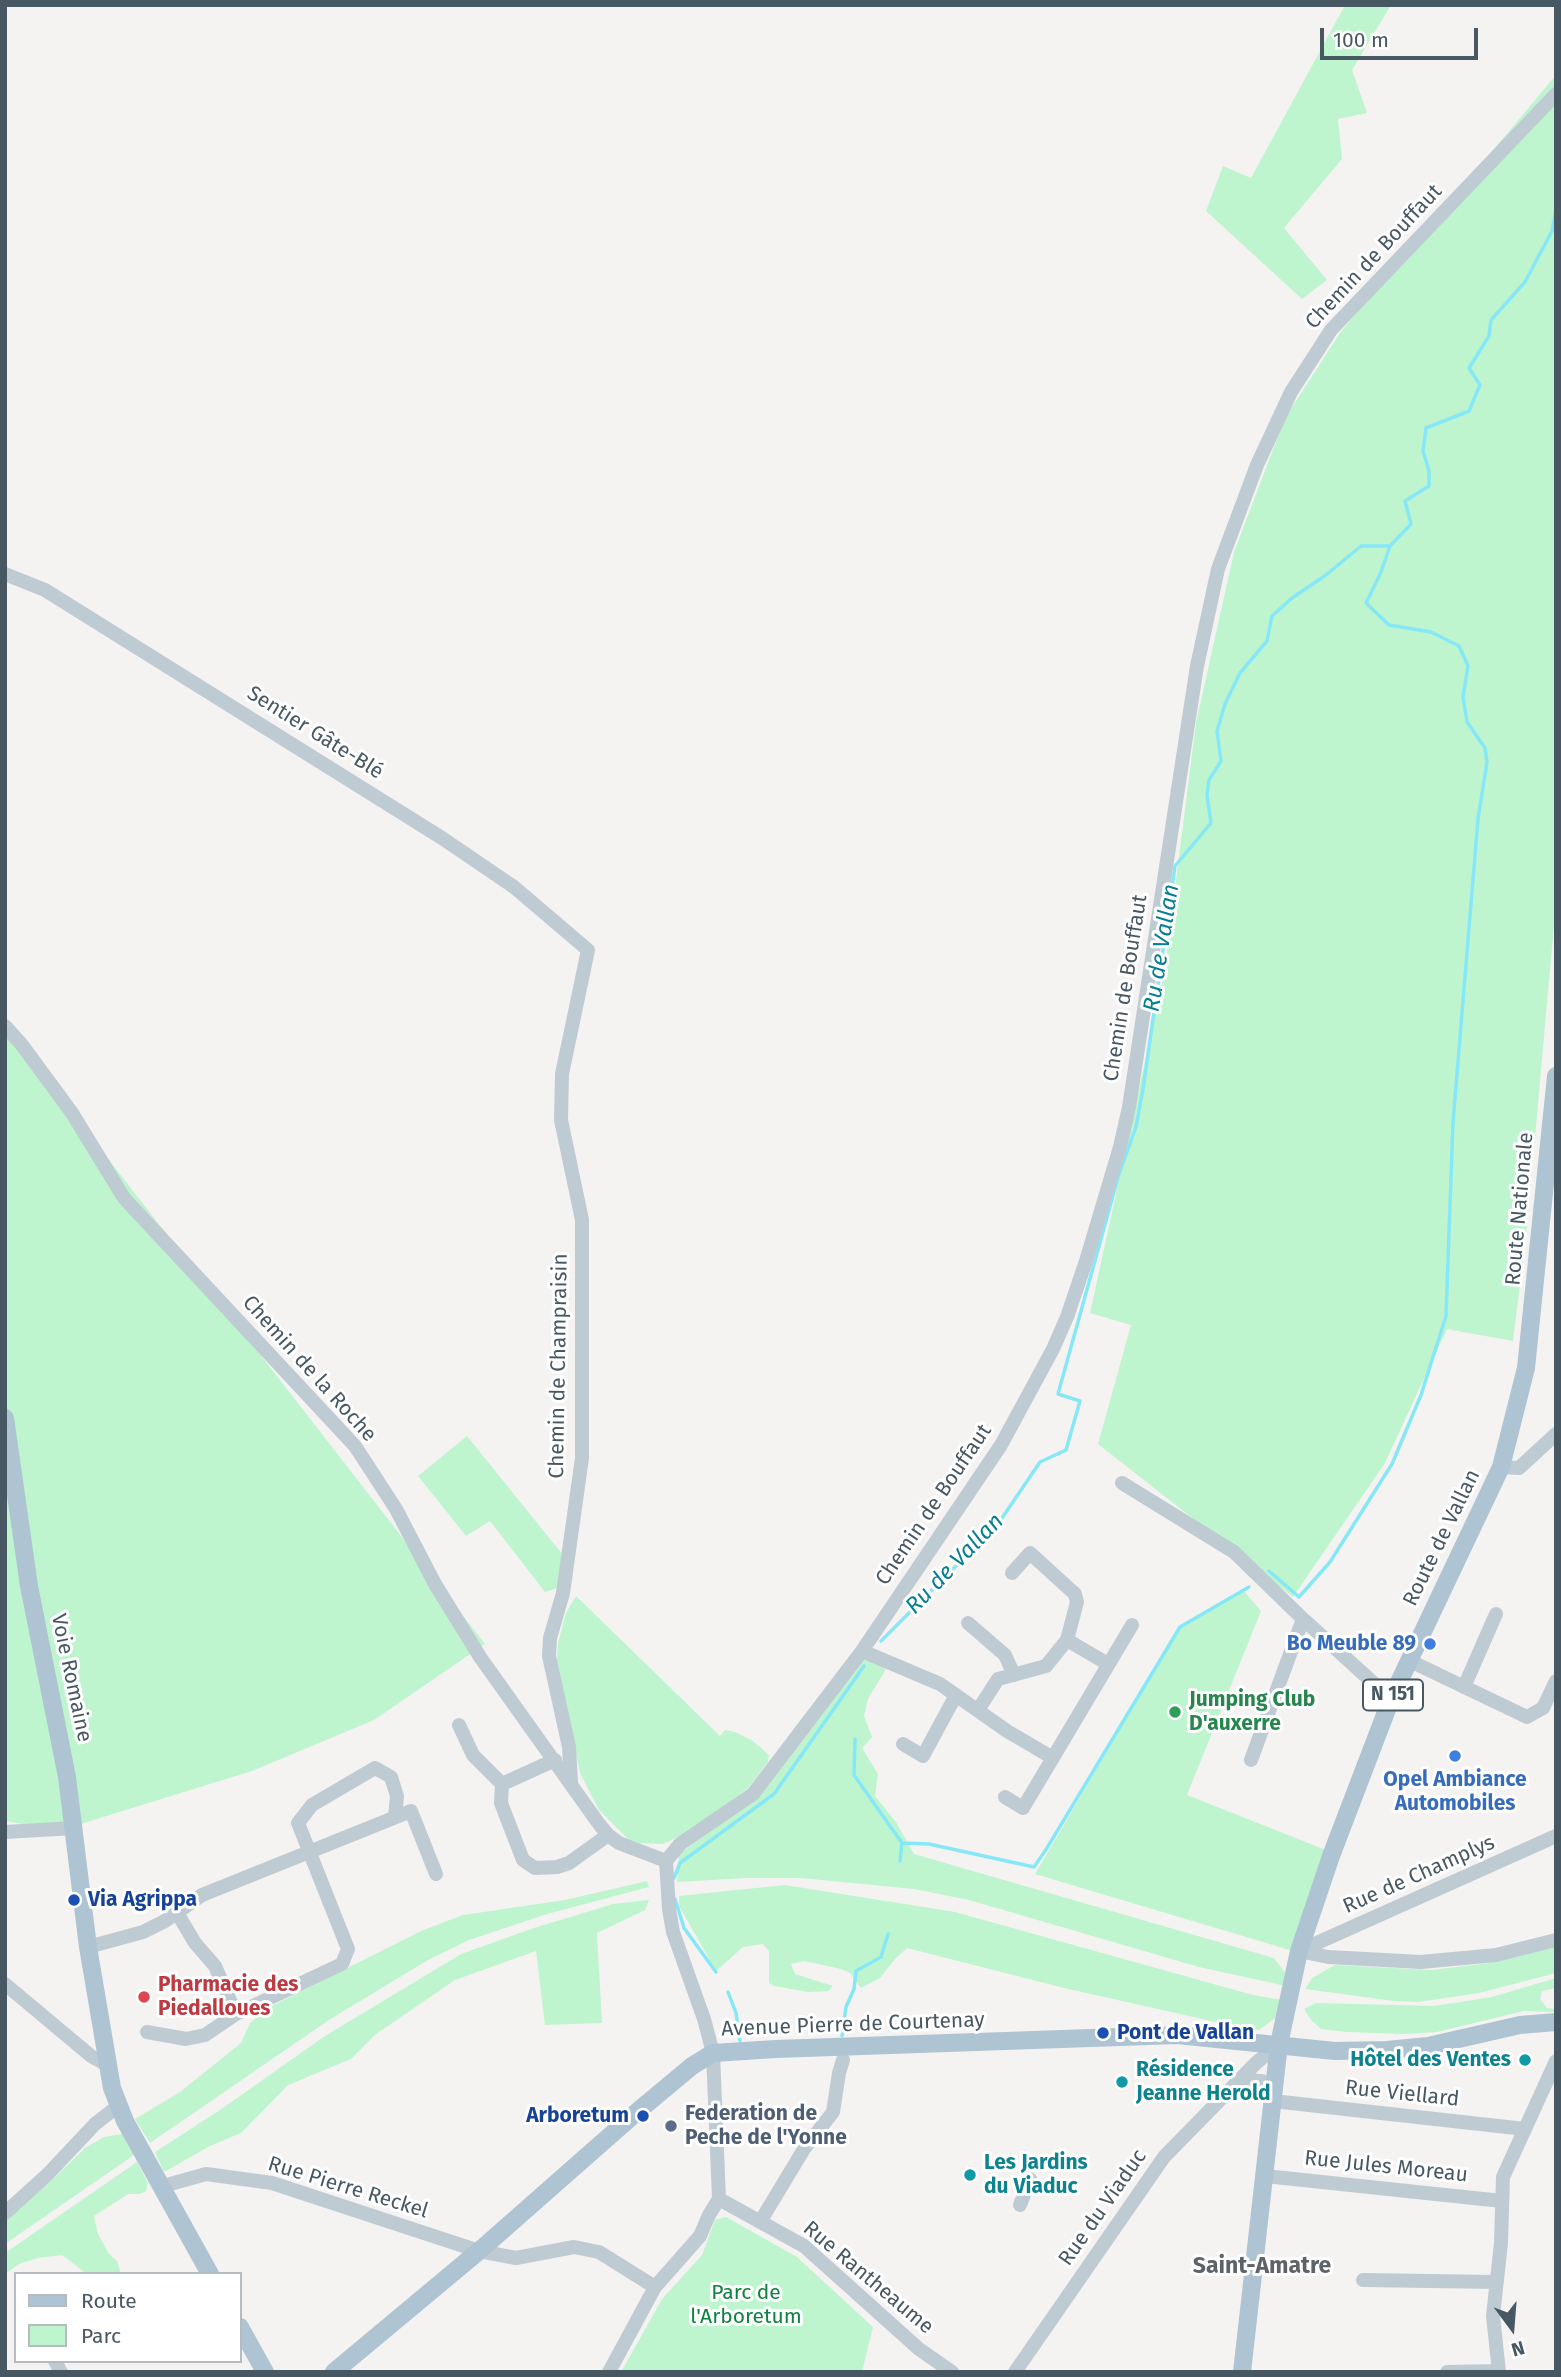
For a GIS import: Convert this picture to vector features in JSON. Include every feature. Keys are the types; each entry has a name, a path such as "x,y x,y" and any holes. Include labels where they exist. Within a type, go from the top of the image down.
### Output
{"main road":[{"name":"Route Nationale","path":"1529,1346 1556,1076"},
{"name":"Route de Vallan","path":"1300,1946 1391,1699 1501,1467 1520,1398 1529,1346"},
{"name":"Voie Romaine","path":"5,1418 29,1586 62,1745 88,1947 107,2065 118,2106 209,2272"},
{"name":"N 151","path":"1242,2372 1279,2044 1300,1946"},
{"path":"1252,2041 1274,2029 1285,2019"},
{"name":"Avenue Pierre de Courtenay","path":"334,2372 479,2251 638,2111 692,2066 713,2053 1177,2035 1335,2051 1408,2049 1520,2025 1556,2022"},
{"path":"242,2331 265,2372"}],"street":[{"name":"Chemin de Bouffaut","path":"666,1861 680,1844 753,1794 870,1654 1000,1445 1054,1349 1075,1294 1120,1147 1129,1107 1197,666 1218,569 1233,524 1274,424 1306,366 1331,330 1556,94"},
{"name":"Sentier Gâte-Blé","path":"5,574 57,597 442,838 514,887 588,950"},
{"name":"Chemin de Champraisin","path":"571,1782 569,1747 549,1656 550,1638 563,1593 582,1458 582,1220 561,1120 562,1074 588,950"},
{"name":"Chemin de la Roche","path":"5,1026 72,1112 124,1198 355,1446 396,1509 435,1584 480,1657 608,1835 632,1849 666,1861"},
{"path":"1501,1467 1519,1468 1556,1434"},
{"path":"1122,1483 1234,1552 1391,1699"},
{"path":"978,1710 998,1679 1046,1666 1067,1640 1077,1602 1075,1594 1030,1553 1012,1573"},
{"path":"1464,1687 1496,1614"},
{"path":"1251,1760 1303,1619"},
{"path":"968,1623 1005,1655 1014,1675"},
{"path":"1005,1797 1023,1808 1132,1625"},
{"path":"1067,1640 1108,1664"},
{"path":"870,1654 940,1684 1007,1731 1053,1758"},
{"path":"1408,1660 1527,1717 1543,1708 1556,1681"},
{"path":"903,1744 923,1756 956,1695"},
{"path":"459,1725 473,1755 502,1784 501,1803 519,1852 529,1866 545,1869 569,1863 608,1835"},
{"path":"502,1784 555,1760"},
{"path":"147,2032 186,2039 205,2035 236,2014 342,1964 348,1949 298,1823 313,1805 375,1768 391,1777 397,1796 395,1817"},
{"path":"88,1947 143,1932 202,1895 411,1811 436,1874"},
{"path":"5,1832 74,1828"},
{"name":"Rue de Champlys","path":"1300,1946 1556,1836"},
{"path":"609,2372 655,2287 700,2236 719,2199 713,2053 704,2019 673,1932 666,1861"},
{"path":"176,1911 195,1943 215,1966 236,2014"},
{"path":"1300,1946 1328,1957 1422,1962 1496,1955 1556,1940"},
{"path":"5,1984 90,2056 107,2065"},
{"name":"Rue du Viaduc","path":"1015,2372 1164,2157 1279,2044"},
{"path":"760,2222 804,2149 833,2112 843,2060"},
{"path":"1447,2372 1499,2371 1493,2316 1503,2177 1556,2061"},
{"path":"1240,2080 1262,2081 1274,2095"},
{"name":"Rue Viellard","path":"1274,2095 1525,2129"},
{"path":"5,2213 47,2175 95,2124 118,2106"},
{"name":"Rue Pierre Reckel","path":"163,2186 206,2174 272,2183 479,2251 516,2258 574,2247 599,2252 655,2287"},
{"name":"Rue Jules Moreau","path":"1265,2176 1502,2200"},
{"path":"1020,2205 1030,2179"},
{"name":"Rue Rantheaume","path":"719,2199 804,2246 919,2349 952,2372"},
{"path":"1363,2280 1497,2282"}],"green space":[{"path":"1345,5 1391,5 1352,70 1367,113 1338,119 1342,159 1284,228 1327,280 1302,299 1206,211 1223,166 1251,178"},
{"path":"1556,75 1556,903 1526,1237 1513,1341 1447,1329 1385,1463 1293,1597 1098,1444 1131,1325 1090,1313 1164,974 1196,723 1234,552 1285,418 1340,333"},
{"path":"5,1026 485,1644 374,1720 252,1771 61,1830 5,1821"},
{"path":"467,1436 563,1555 558,1588 545,1592 490,1521 466,1536 418,1476"},
{"name":"Jumping Club D'auxerre","path":"1244,1591 1261,1611 1187,1795 1326,1850 1293,1951 1035,1874 1179,1629"},
{"path":"576,1596 720,1736 725,1730 735,1732 753,1741 769,1755 768,1762 748,1788 689,1832 663,1844 639,1843 628,1839 599,1810 580,1773 557,1660 558,1643 566,1613"},
{"path":"865,1657 886,1669 868,1699 864,1716 872,1737 862,1748 878,1774 875,1796 896,1822 914,1854 1274,1958 1286,1974 1286,1986 1199,1967 969,1900 914,1889 801,1878 677,1882 679,1854 755,1799"},
{"path":"647,1881 649,1887 547,1914 469,1940 428,1960 329,2020 150,2143 135,2119 180,2092 241,2043 250,2023 268,2008 421,1931 463,1915 565,1900"},
{"path":"785,1885 955,1912 1253,1995 1282,2000 1280,2009 1275,2018 1259,2030 1238,2027 1064,1988 907,1948 880,1978 861,1988 850,1973 804,1961 791,1964 795,1974 833,1986 828,1991 808,1992 774,1986 769,1983 769,1951 763,1944 743,1947 716,1971 679,1906 679,1896"},
{"path":"649,1900 645,1910 597,1933 602,2023 545,2025 536,1951 455,1980 376,2034 351,2059 288,2085 241,2133 210,2146 164,2172 155,2152 325,2036 461,1954 613,1904"},
{"path":"1556,1947 1556,1973 1479,1993 1418,2002 1305,1989 1312,1978 1335,1965 1432,1970 1489,1963"},
{"path":"1556,1978 1556,1988 1542,1991 1540,1999 1547,2008 1556,2009 1556,2012 1524,2011 1437,2032 1404,2034 1321,2029 1304,2009 1316,2003 1435,2006 1492,1997"},
{"path":"122,2134 134,2155 5,2244 5,2220 46,2186 85,2148 104,2137"},
{"path":"137,2162 148,2183 146,2191 128,2194 94,2216 98,2234 109,2254 117,2261 120,2272 84,2272 62,2255 19,2264 5,2274 5,2253"},
{"name":"Parc de l'Arboretum","path":"726,2217 797,2257 873,2327 862,2372 621,2372 662,2299 702,2255 715,2220"}],"waterway":[{"name":"Ru de Vallan","path":"881,1641 998,1524 1040,1462 1066,1450 1080,1401 1058,1394 1119,1174 1136,1127 1175,866 1211,823 1207,795 1209,780 1221,761 1217,731 1225,704 1240,673 1267,641 1272,616 1361,546 1390,546 1411,524 1405,501 1429,486 1429,471 1423,451 1426,428 1469,411 1480,385 1469,368 1489,336 1491,320 1525,282 1552,231 1556,209"},
{"path":"1269,1571 1299,1597 1330,1562 1392,1464 1421,1395 1446,1316 1453,1122 1478,819 1487,762 1485,748 1467,722 1463,697 1468,666 1459,646 1431,632 1389,625 1366,603 1390,546"},
{"path":"902,1843 929,1844 1034,1867 1180,1627 1249,1587"},
{"name":"Ru de Vallan","path":"674,1878 680,1863 774,1794 864,1666"},
{"path":"855,1739 854,1775 902,1843 900,1861"},
{"name":"Ru de Vallan","path":"675,1899 684,1928 716,1972"},
{"path":"842,2036 846,2007 854,1989 856,1971 881,1957 888,1934"},
{"name":"Ru de Vallan","path":"728,1992 736,2013 740,2041"}],"place":[{"name":"Bo Meuble 89","path":"1430,1644"},
{"name":"Jumping Club D'auxerre","path":"1175,1712"},
{"name":"Opel Ambiance Automobiles","path":"1455,1756"},
{"name":"Via Agrippa","path":"74,1900"},
{"name":"Pharmacie des Piedalloues","path":"144,1997"},
{"name":"Pont de Vallan","path":"1103,2033"},
{"name":"Hôtel des Ventes","path":"1525,2060"},
{"name":"Résidence Jeanne Herold","path":"1122,2082"},
{"name":"Arboretum","path":"643,2116"},
{"name":"Federation de Peche de l'Yonne","path":"671,2126"},
{"name":"Les Jardins du Viaduc","path":"970,2175"}],"district":[{"name":"Saint-Amatre","path":"1262,2267"}]}
